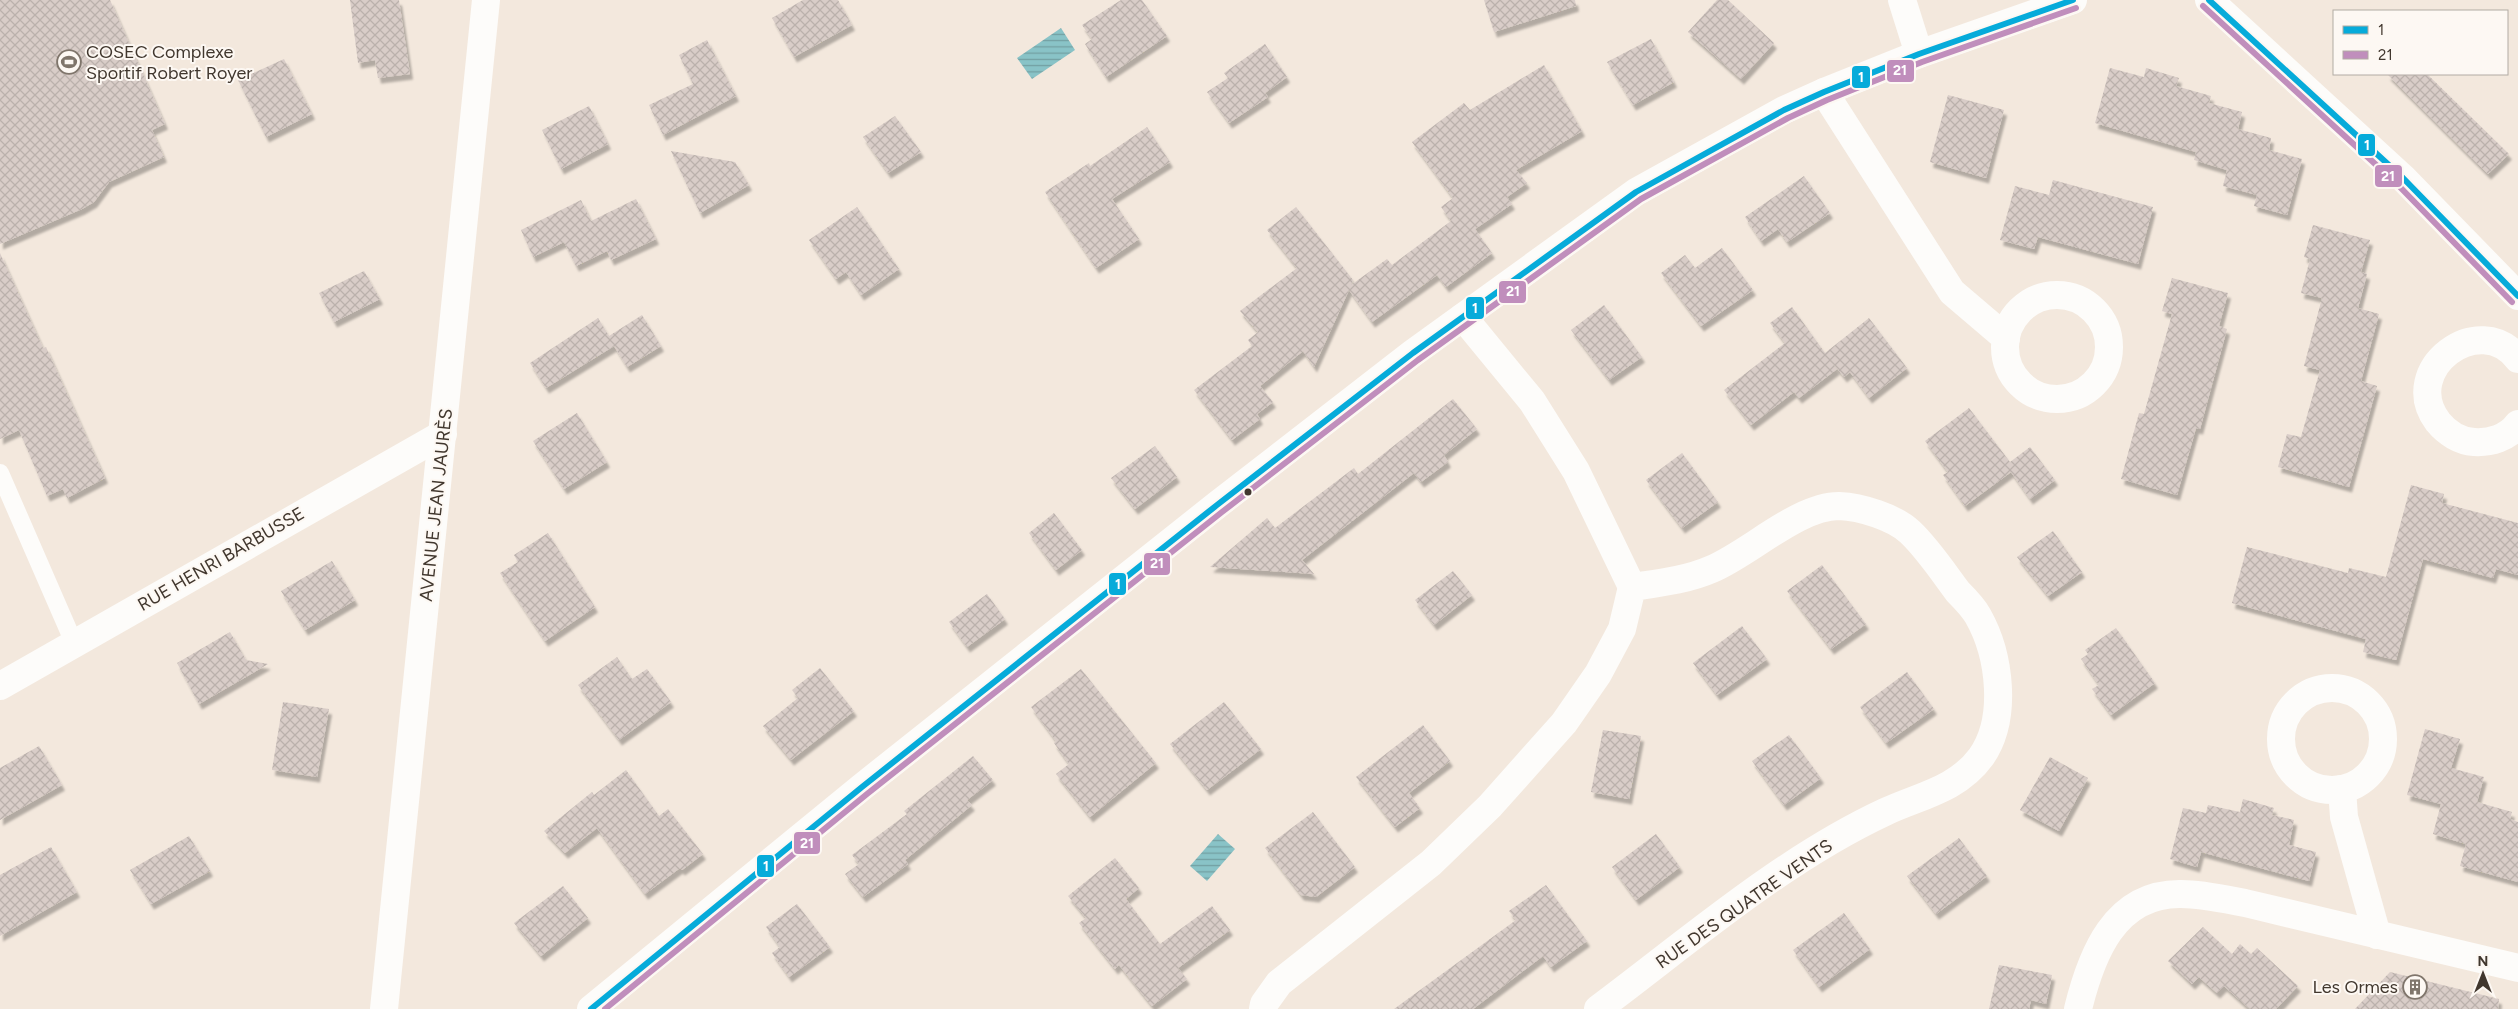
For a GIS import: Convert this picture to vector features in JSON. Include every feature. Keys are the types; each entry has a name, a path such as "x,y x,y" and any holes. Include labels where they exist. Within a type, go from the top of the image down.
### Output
{"street":[{"name":"AVENUE JEAN JAURÈS","path":"384,1009 486,0"},
{"path":"1902,0 1919,54"},
{"path":"591,1009 862,786 1217,504 1463,317 1636,192 1784,110 1824,92 1919,54 2073,0"},
{"path":"2209,0 2404,178 2518,296"},
{"path":"1824,92 1952,292 2006,338"},
{"path":"1263,1009 1264,1004 1279,983 1431,863 1490,806 1564,724 1598,674 1622,629 1632,587 1576,471 1532,401 1463,317"},
{"path":"2513,436 2488,442 2472,442 2456,437 2443,428 2434,415 2428,400 2428,384 2433,369 2442,356 2455,346 2470,341 2486,341 2502,346 2518,359"},
{"name":"RUE HENRI BARBUSSE","path":"0,686 443,434"},
{"name":"RUE DES QUATRE VENTS","path":"1598,1009 1777,875 1830,841 1886,811 1926,797 1957,781 1980,758 1994,735 1999,700 1994,659 1978,616 1909,531 1874,512 1838,506 1801,516 1758,544 1711,569 1670,582 1632,587"},
{"path":"2342,789 2344,817 2377,935"},
{"path":"2078,1009 2091,962 2108,932 2128,910 2152,899 2178,894 2210,896 2518,968"}],"lane":[{"path":"0,473 74,643"}],"water":[{"path":"1061,28 1075,50 1032,79 1017,58"},
{"path":"1218,834 1235,849 1207,881 1190,866"}],"building":[{"name":"COSEC Complexe Sportif Robert Royer","path":"0,0 110,0 165,124 152,130 164,157 109,182 94,202 82,209 0,244"},
{"path":"350,0 399,0 410,74 378,78 375,60 358,63"},
{"path":"803,0 838,0 852,25 794,57 772,18"},
{"path":"1121,0 1142,0 1167,36 1106,77 1085,44 1092,39 1082,25"},
{"path":"1484,0 1575,0 1576,6 1494,32"},
{"path":"1717,0 1728,0 1774,43 1741,79 1688,32"},
{"path":"1651,39 1674,82 1633,105 1607,62"},
{"path":"707,40 736,96 663,135 649,105 693,84 679,55"},
{"path":"1265,44 1287,77 1265,93 1268,97 1229,123 1207,92 1228,78 1224,73"},
{"path":"284,59 312,114 266,137 238,80"},
{"path":"1544,65 1582,131 1516,170 1527,183 1507,197 1512,204 1475,229 1492,253 1446,287 1437,275 1372,322 1349,290 1314,367 1303,351 1260,386 1273,402 1257,414 1260,419 1232,440 1194,390 1252,346 1248,340 1258,332 1240,311 1297,268 1267,230 1296,207 1353,280 1351,285 1387,259 1392,265 1451,221 1441,207 1453,198 1412,142 1464,103 1470,110"},
{"path":"2110,68 2144,77 2146,68 2179,78 2176,86 2211,96 2209,103 2242,112 2238,129 2271,138 2269,150 2302,159 2287,215 2254,206 2257,195 2223,186 2227,170 2194,160 2196,152 2095,123"},
{"path":"2388,75 2428,75 2509,154 2488,174"},
{"path":"1948,95 2004,110 1986,178 1930,162"},
{"path":"589,106 608,144 561,169 542,130"},
{"path":"895,116 921,152 888,173 863,137"},
{"path":"1147,127 1170,162 1112,199 1139,239 1096,268 1045,192 1089,163 1090,166"},
{"path":"671,151 735,162 749,185 700,213"},
{"path":"1804,176 1830,213 1787,242 1778,229 1761,241 1745,217"},
{"path":"2053,180 2153,207 2138,264 2038,237 2034,249 2000,240 2015,186 2049,195"},
{"path":"636,199 656,239 611,260 607,251 576,266 564,242 533,257 521,230 581,200 591,221"},
{"path":"857,207 899,269 861,295 846,272 836,279 809,240"},
{"path":"2313,225 2370,240 2361,272 2367,274 2358,308 2379,314 2361,381 2377,386 2349,487 2278,467 2287,434 2301,437 2320,370 2304,366 2322,298 2301,293 2310,259 2304,257"},
{"path":"1722,248 1753,290 1701,326 1661,273 1685,255 1695,268"},
{"path":"0,253 43,348 46,347 105,478 67,498 63,489 47,496 19,430 0,439"},
{"path":"364,271 380,299 334,322 319,293"},
{"path":"2172,278 2228,293 2219,326 2227,329 2200,429 2196,428 2177,495 2121,479 2139,413 2144,414 2172,314 2162,311"},
{"path":"1604,305 1642,357 1609,380 1571,330"},
{"path":"1792,307 1825,353 1869,318 1907,368 1869,398 1850,372 1844,377 1828,357 1837,369 1799,398 1794,392 1751,425 1724,390 1785,343 1770,323"},
{"path":"642,315 661,346 627,367 614,346 546,388 530,363 598,318 609,336"},
{"path":"1453,399 1477,429 1444,455 1448,462 1421,482 1414,473 1302,560 1314,574 1210,567 1267,518 1275,528 1354,468 1358,474"},
{"path":"1969,408 2010,462 2030,447 2055,480 2030,499 2011,472 1965,506 1943,475 1948,472 1925,441"},
{"path":"577,413 607,462 564,489 533,441"},
{"path":"1155,446 1177,477 1135,509 1111,478"},
{"path":"1682,453 1718,502 1682,528 1646,480"},
{"path":"2411,485 2444,494 2442,503 2518,523 2518,575 2496,569 2493,578 2423,559 2396,660 2363,652 2366,639 2232,603 2247,547 2348,573 2349,568 2386,577"},
{"path":"1054,513 1082,550 1056,570 1029,533"},
{"path":"2053,531 2082,572 2048,596 2017,557"},
{"path":"548,533 595,607 545,641 500,573 518,562 514,555"},
{"path":"332,561 355,600 305,630 281,591"},
{"path":"1822,565 1866,624 1831,649 1787,591"},
{"path":"1453,571 1472,595 1434,625 1415,600"},
{"path":"987,594 1005,619 967,647 949,622"},
{"path":"1742,626 1767,659 1717,695 1693,663"},
{"path":"2116,628 2155,683 2111,715 2092,689 2099,685 2081,659 2088,654 2085,650"},
{"path":"230,632 246,660 268,664 199,704 177,663"},
{"path":"617,657 632,679 647,669 671,702 619,740 578,685"},
{"path":"820,668 854,711 791,760 763,726 798,698 792,690"},
{"path":"1081,669 1156,763 1090,817 1056,774 1069,764 1054,743 1056,741 1031,707"},
{"path":"1907,672 1934,709 1886,743 1860,707"},
{"path":"283,702 329,709 317,777 272,770"},
{"path":"1224,702 1261,749 1207,790 1170,744"},
{"path":"1423,725 1450,761 1409,793 1420,808 1395,827 1356,777"},
{"path":"2425,729 2460,739 2451,768 2484,777 2477,802 2512,812 2510,819 2518,822 2518,882 2460,866 2466,844 2433,834 2441,804 2407,795"},
{"path":"1603,730 1641,736 1629,799 1591,792"},
{"path":"1789,735 1821,778 1784,805 1752,761"},
{"path":"39,746 62,785 0,820 0,768"},
{"path":"973,756 993,780 967,800 972,805 905,860 908,864 863,897 845,874 859,864 852,855 907,814 904,811"},
{"path":"2050,757 2088,778 2059,831 2020,810"},
{"path":"626,770 659,816 668,809 703,854 682,870 680,868 645,894 597,828 565,853 544,831 592,792 594,795"},
{"path":"2243,799 2274,808 2272,815 2294,820 2289,845 2316,852 2309,881 2201,852 2197,867 2170,859 2183,808 2206,813 2208,805 2240,812"},
{"path":"1313,812 1355,867 1316,897 1301,895 1265,848"},
{"path":"1656,834 1680,867 1636,900 1612,867"},
{"path":"189,836 210,871 151,904 130,870"},
{"path":"1959,838 1987,876 1936,914 1907,876"},
{"path":"51,847 77,892 0,936 0,875"},
{"path":"1115,858 1139,888 1126,899 1160,944 1212,906 1230,930 1178,968 1187,979 1152,1006 1119,965 1115,969 1079,923 1086,918 1068,896"},
{"path":"1546,885 1587,941 1551,967 1543,956 1473,1009 1394,1009 1516,920 1509,911"},
{"path":"563,886 588,918 541,956 514,923"},
{"path":"797,904 830,947 789,977 772,953 780,947 766,927"},
{"path":"1844,913 1870,949 1819,987 1793,950"},
{"path":"2203,927 2232,954 2240,944 2251,954 2257,948 2298,986 2276,1009 2250,1009 2224,986 2217,993 2199,977 2192,984 2168,961"},
{"path":"1999,965 2052,975 2046,1004 2031,1000 2029,1009 1989,1009"},
{"name":"Les Ormes","path":"2390,972 2499,999 2498,1009 2355,1009"}],"transit line":[{"name":"1","path":"591,1009 862,787 1217,505 1413,353 1636,192 1784,110 1824,92 1919,54 2073,0"},
{"name":"1","path":"2209,0 2403,178 2518,296"},
{"name":"21","path":"2203,6 2397,184 2512,302"},
{"name":"21","path":"605,1009 867,794 1222,512 1418,360 1641,199 1788,118 1827,100 1922,62 2076,8"}],"place":[{"name":"COSEC Complexe Sportif Robert Royer","path":"69,62"},
{"name":"Les Ormes","path":"2415,987"}]}
